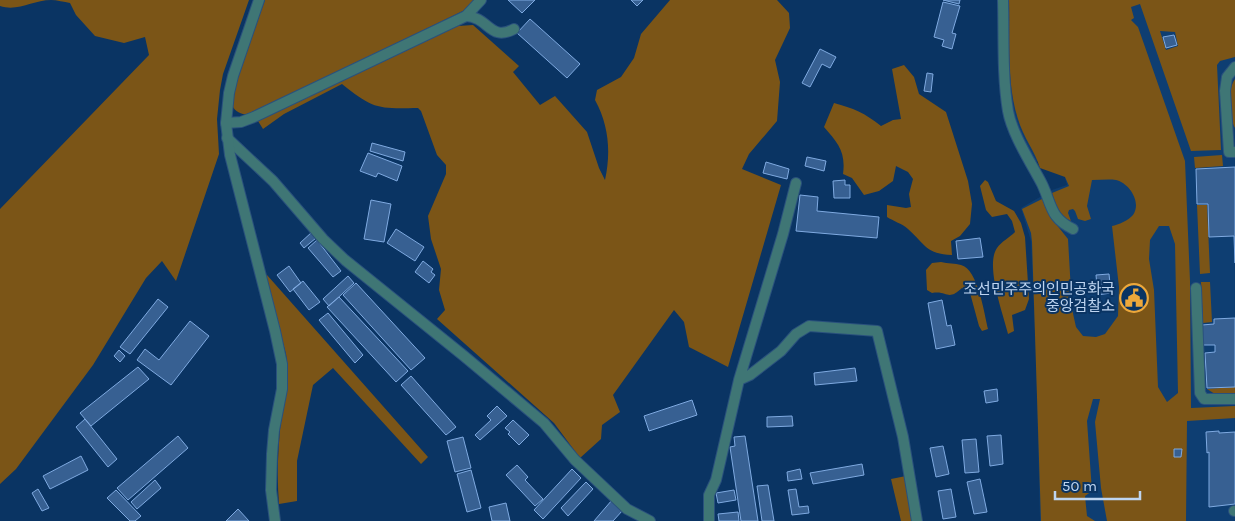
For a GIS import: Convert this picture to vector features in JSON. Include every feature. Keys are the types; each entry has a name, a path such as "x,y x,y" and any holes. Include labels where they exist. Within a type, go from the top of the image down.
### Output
{"street":[{"path":"259,0 233,76 226,123 230,155 282,364 282,390 274,430 272,454 271,490 275,521"},
{"path":"226,123 241,122 254,117 466,16 481,0"},
{"path":"1003,0 1005,81 1008,112 1025,154 1048,198 1054,215 1073,229"},
{"path":"466,16 473,16 481,20 497,33 504,34 514,29"},
{"path":"1235,67 1227,77 1225,90 1229,152 1235,152"},
{"path":"227,138 274,181 317,232 345,260 415,315 544,423 575,460 627,509 650,521"},
{"path":"709,521 709,495 716,480 739,380 783,234 796,183"},
{"path":"1196,288 1200,393 1204,399 1235,399"},
{"path":"739,380 750,375 781,351 796,334 808,326 877,330 903,436 917,521"}],"shaded area":[{"path":"0,0 51,0 13,8 0,6"},
{"path":"51,0 249,0 223,74 217,119 219,154 176,281 162,261 146,278 93,365 16,469 0,484 0,209 149,55 145,37 124,43 95,36 76,15 70,3"},
{"path":"265,0 476,0 465,10 248,115 238,112 232,105 239,70"},
{"path":"670,0 777,0 789,13 790,28 775,60 780,82 777,121 749,154 742,169 781,185 728,367 689,347 684,322 674,310 613,395 620,412 602,425 601,439 580,458 554,423 437,319 445,310 439,290 441,269 431,239 428,216 446,174 446,165 437,155 421,111 418,108 377,106 361,98 342,84 284,114 263,129 258,121 450,29 458,26 473,25 519,66 513,72 540,105 555,96 587,132 605,180 608,160 608,139 600,110 595,100 597,90 621,77 634,58 641,34"},
{"name":"조선민주주의인민공화국 중앙검찰소","path":"1005,0 1235,0 1235,521 1040,521 1031,241 1021,208 1052,190 1067,185 1061,163 1034,161 1015,124 1011,110"},
{"name":"조선민주주의인민공화국 중앙검찰소","path":"1009,0 1235,0 1235,57 1220,61 1217,65 1221,150 1191,151 1140,4 1131,7 1134,18 1131,20 1138,27 1185,161 1190,281 1191,408 1235,406 1235,418 1187,421 1186,521 1107,521 1101,488 1095,422 1100,399 1093,399 1087,421 1092,491 1085,496 1087,516 1095,521 1041,521 1032,242 1031,233 1022,209 1044,198 1052,219 1068,239 1072,309 1076,327 1083,336 1096,337 1105,334 1118,316 1119,287 1112,226 1131,217 1136,204 1133,194 1121,182 1116,180 1092,180 1087,206 1091,219 1085,221 1078,219 1073,209 1069,210 1068,213 1071,221 1061,213 1052,193 1069,186 1065,177 1040,168 1020,126 1014,105 1010,75","holes":["1160,31 1175,32 1178,46 1166,50","1159,226 1169,226 1175,244 1178,393 1167,402 1158,387 1154,290 1149,259 1150,240"]},
{"path":"904,65 914,77 919,94 946,112 968,181 972,204 970,224 960,236 951,241 952,255 931,251 906,227 887,217 887,205 911,207 909,194 913,179 908,172 896,166 893,181 879,191 864,195 852,178 843,174 844,166 840,148 824,127 834,103 859,112 881,126 893,120 901,119 892,69"},
{"path":"1235,79 1235,128 1229,103 1232,84"},
{"path":"1222,155 1223,166 1195,168 1194,157"},
{"path":"985,180 988,182 996,201 1014,211 1021,223 1025,237 1029,299 1025,310 1012,315 1014,331 1008,334 996,290 993,266 997,248 1015,232 1012,221 1007,214 992,217 986,210 980,186"},
{"path":"1197,205 1207,205 1210,273 1200,274"},
{"path":"941,262 961,265 972,274 979,292 988,329 982,331 979,326 970,293 962,288 950,295 937,292 932,293 927,290 926,270 932,263"},
{"path":"264,275 267,275 428,457 421,464 333,368 313,385 297,461 297,501 279,504 278,451 287,365 286,354"},
{"path":"1201,282 1210,282 1212,322 1203,323"},
{"path":"1235,387 1235,394 1215,394 1207,389"},
{"path":"906,476 914,521 901,521 891,479"}],"building":[{"path":"508,0 535,0 522,13"},
{"path":"631,0 643,0 637,6"},
{"path":"943,0 960,0 959,4"},
{"path":"943,2 960,6 952,33 956,34 952,49 942,46 944,40 934,37"},
{"path":"530,19 580,64 567,78 517,33"},
{"path":"1174,35 1177,45 1166,48 1163,37"},
{"path":"820,49 836,57 830,68 822,64 810,87 802,83"},
{"path":"927,73 933,74 931,92 924,91"},
{"path":"372,143 405,152 403,161 370,151"},
{"path":"368,153 402,166 397,181 378,173 376,177 360,171"},
{"path":"807,157 826,161 824,171 805,166"},
{"path":"766,162 789,169 787,179 763,173"},
{"path":"1235,167 1235,263 1234,236 1209,237 1208,204 1197,204 1196,169"},
{"path":"845,180 845,185 850,185 850,198 834,198 833,181"},
{"path":"800,195 818,197 817,211 879,217 877,238 796,231"},
{"path":"371,200 391,204 384,242 364,239"},
{"path":"396,229 424,247 415,261 387,243"},
{"path":"312,232 316,238 304,248 300,243"},
{"path":"980,238 983,257 958,259 956,241"},
{"path":"317,240 341,271 333,277 308,248"},
{"path":"423,261 433,269 431,272 435,275 429,283 415,272"},
{"path":"289,266 301,283 290,292 277,275"},
{"path":"1109,274 1111,293 1098,295 1096,275"},
{"path":"348,276 354,283 329,306 323,299"},
{"path":"303,281 320,302 309,310 293,289"},
{"path":"356,283 425,358 411,370 343,295"},
{"path":"339,297 408,371 396,382 327,307"},
{"path":"158,299 168,307 130,354 120,347"},
{"path":"942,300 947,326 951,325 955,345 936,349 928,303"},
{"path":"328,313 363,355 355,363 319,320"},
{"path":"1235,318 1235,387 1207,388 1205,353 1215,352 1215,345 1203,345 1202,325 1214,324 1214,319"},
{"path":"190,321 209,336 171,385 137,360 145,349 159,360"},
{"path":"119,350 125,356 120,362 114,356"},
{"path":"138,367 149,379 91,426 80,413"},
{"path":"855,368 857,381 815,385 814,373"},
{"path":"411,376 456,427 446,435 401,385"},
{"path":"997,389 998,401 986,403 984,391"},
{"path":"692,400 697,415 649,431 644,416"},
{"path":"497,406 507,416 480,440 475,435 491,420 487,416"},
{"path":"792,416 793,426 767,427 767,417"},
{"path":"85,419 117,459 108,467 76,427"},
{"path":"513,420 529,435 519,445 505,428"},
{"path":"1219,431 1219,433 1235,432 1235,504 1209,507 1209,452 1207,453 1206,432"},
{"path":"1001,435 1003,464 990,466 987,436"},
{"path":"178,436 188,448 128,500 117,488"},
{"path":"745,436 758,521 741,521 730,447 735,446 734,437"},
{"path":"463,437 471,468 455,472 447,441"},
{"path":"976,439 979,472 965,473 962,440"},
{"path":"943,446 949,474 936,477 930,448"},
{"path":"1174,449 1182,449 1181,457 1174,457"},
{"path":"81,456 88,470 50,489 43,476"},
{"path":"862,464 864,475 813,484 810,473"},
{"path":"517,465 528,477 525,480 543,499 535,506 506,475"},
{"path":"572,469 581,478 543,519 534,510"},
{"path":"800,469 802,479 788,481 787,472"},
{"path":"471,470 481,508 467,512 457,474"},
{"path":"980,479 987,512 974,514 967,482"},
{"path":"155,480 161,488 137,509 131,502"},
{"path":"586,482 593,489 568,516 561,508"},
{"path":"768,485 774,521 762,521 757,486"},
{"path":"38,489 49,508 42,511 32,493"},
{"path":"796,489 799,507 808,506 809,513 792,515 788,490"},
{"path":"951,489 956,517 943,519 938,491"},
{"path":"116,490 141,516 135,521 130,521 107,498"},
{"path":"734,490 736,500 718,503 716,493"},
{"path":"612,500 623,510 613,521 594,521"},
{"path":"506,503 510,521 492,521 489,507"},
{"path":"238,509 249,521 226,521"},
{"path":"738,512 739,521 719,521 718,514"}],"place":[{"name":"조선민주주의인민공화국 중앙검찰소","path":"1134,298"}]}
